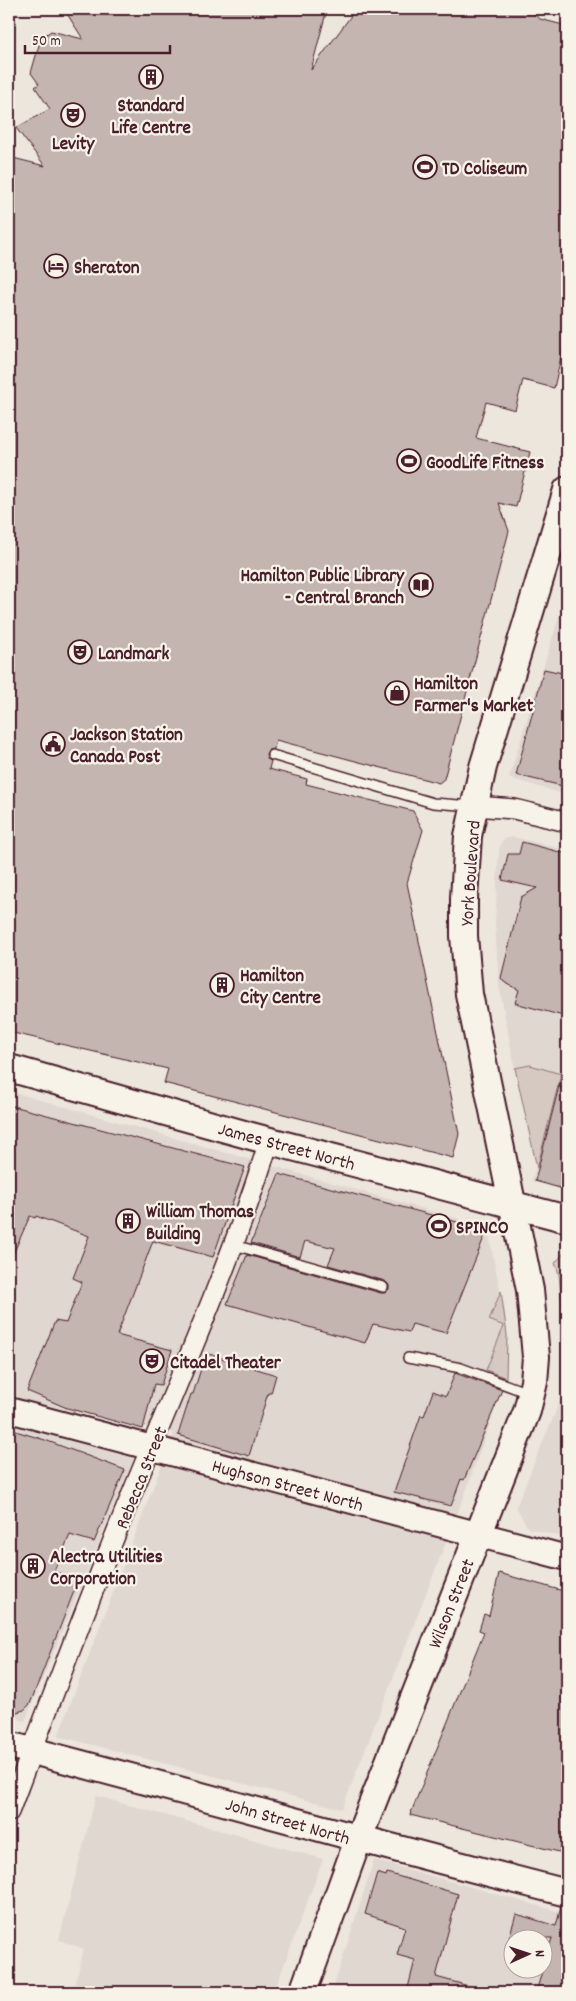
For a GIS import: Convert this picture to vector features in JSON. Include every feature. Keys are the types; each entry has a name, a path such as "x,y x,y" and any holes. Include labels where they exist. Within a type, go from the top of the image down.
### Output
{"main road":[{"name":"York Boulevard","path":"512,1204 478,1044 466,964 464,898 468,836 483,767 567,490"},
{"name":"James Street North","path":"9,1068 269,1141 567,1219"},
{"name":"Wilson Street","path":"303,1992 358,1840 520,1428 531,1394 536,1357 534,1325 530,1290 512,1204"},
{"name":"John Street North","path":"20,1748 242,1806 358,1840 567,1894"}],"street":[{"path":"474,806 514,809 567,822"},
{"name":"Rebecca Street","path":"9,1812 20,1748 203,1327 234,1245 269,1141"},
{"name":"Hughson Street North","path":"9,1410 567,1558"}],"lane":[{"path":"272,756 433,803 474,806"},
{"path":"234,1245 383,1287"},
{"path":"408,1358 461,1368 531,1394"}],"shaded area":[{"path":"567,591 567,795 509,778"},
{"path":"513,837 567,850 567,1191 532,1181 561,1074 530,1065 515,1068 499,985 495,923 499,850 502,841"},
{"path":"530,1065 561,1074 537,1168 515,1068"},
{"path":"9,1091 487,1227 505,1314 507,1335 506,1378 464,1496 342,1809 58,1736 174,1433 13,1398 9,1409"},
{"path":"564,1253 567,1253 567,1350 559,1274 555,1263"},
{"path":"501,1291 507,1335 506,1378 486,1370 504,1326 489,1320"},
{"path":"567,1384 567,1538 528,1528 516,1507"},
{"name":"Alectra Utilities Corporation","path":"9,1425 134,1458 25,1721 9,1717"},
{"path":"96,1796 323,1859 274,1992 73,1992 84,1949 59,1940"},
{"path":"374,1860 567,1914 567,1992 332,1992"}],"building":[{"path":"64,9 327,9 311,70 356,9 520,9 531,12 540,19 567,26 567,330 554,388 523,380 515,410 486,402 476,438 530,452 516,507 499,503 509,531 444,779 439,783 276,740 274,749 268,750 266,754 267,759 271,761 269,769 307,779 306,784 413,811 423,830 407,883 459,1134 453,1158 164,1083 168,1069 9,1032 9,157 45,166 16,128 50,109 35,87 39,84 31,73 41,38 51,31 83,39"},
{"path":"544,669 567,674 567,787 516,775"},
{"path":"522,842 567,854 567,1017 515,1003 519,990 504,982 501,978 521,897 537,888 502,880 508,854 519,854"},
{"path":"559,1086 562,1090 567,1091 567,1190 535,1181"},
{"path":"9,1105 245,1167 213,1257 153,1241 117,1335 172,1350 161,1385 154,1384 143,1429 67,1408 27,1391 55,1321 66,1323 82,1282 73,1278 89,1236 36,1216 35,1218 30,1216 9,1263"},
{"path":"279,1174 487,1230 446,1333 412,1324 409,1332 373,1324 365,1343 227,1304 247,1255 381,1293 385,1293 389,1289 389,1285 385,1281 328,1265 335,1248 305,1241 300,1257 251,1243"},
{"path":"206,1353 276,1375 271,1393 268,1393 249,1456 178,1435"},
{"path":"455,1373 502,1390 464,1480 461,1479 451,1506 394,1492 421,1415 424,1416 433,1391 446,1396"},
{"name":"Alectra Utilities Corporation","path":"9,1429 45,1440 125,1470 94,1542 70,1535 54,1571 78,1581 30,1704 24,1710 17,1712 9,1711"},
{"path":"499,1573 567,1592 567,1854 410,1815 484,1632 479,1630 484,1614 489,1616"},
{"path":"377,1873 386,1876 387,1873 458,1894 436,1977 476,1988 475,1992 407,1992 415,1960 397,1955 405,1927 365,1914"},
{"path":"561,1907 567,1908 567,1992 536,1992 540,1978 554,1978 554,1928 512,1928 516,1914 556,1926"}],"place":[{"name":"Standard Life Centre","path":"151,77"},
{"name":"Levity","path":"73,115"},
{"name":"TD Coliseum","path":"425,167"},
{"name":"Sheraton","path":"56,266"},
{"name":"GoodLife Fitness","path":"409,461"},
{"name":"Hamilton Public Library - Central Branch","path":"421,585"},
{"name":"Landmark","path":"80,652"},
{"name":"Hamilton Farmer's Market","path":"397,693"},
{"name":"Jackson Station Canada Post","path":"53,744"},
{"name":"Hamilton City Centre","path":"222,985"},
{"name":"William Thomas Building","path":"128,1221"},
{"name":"SPINCO","path":"439,1226"},
{"name":"Citadel Theater","path":"152,1361"},
{"name":"Alectra Utilities Corporation","path":"33,1566"}]}
